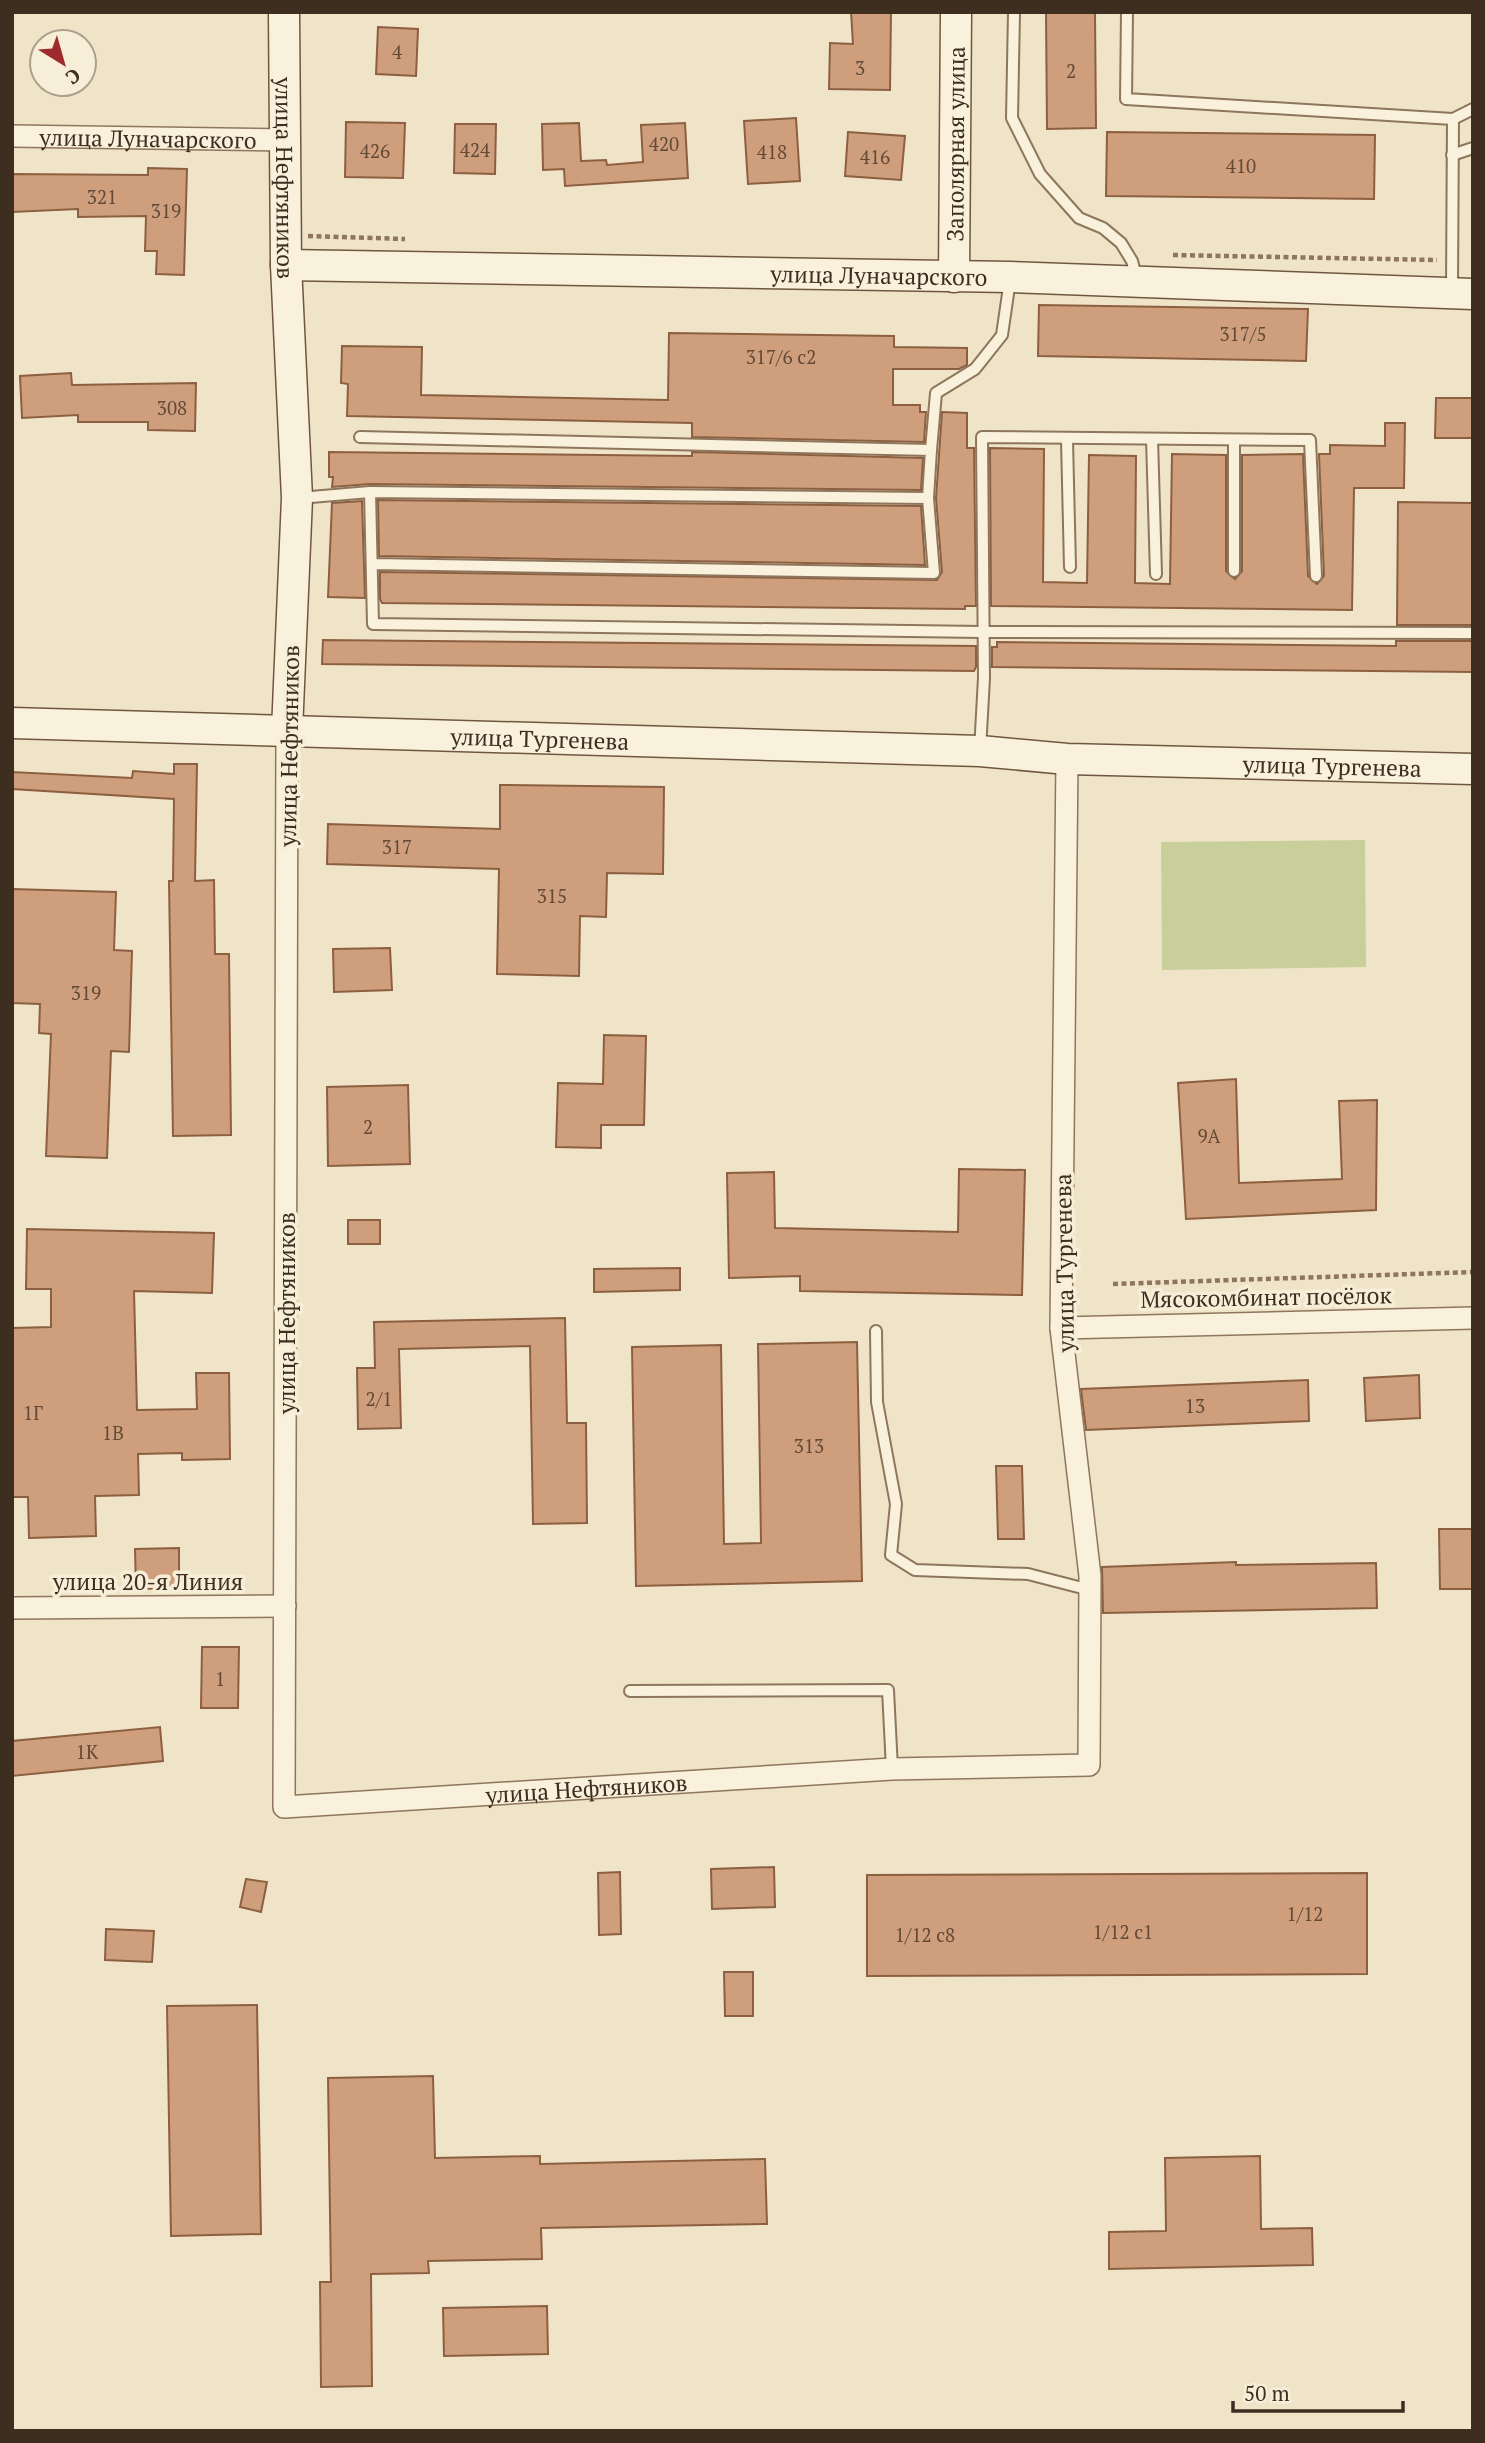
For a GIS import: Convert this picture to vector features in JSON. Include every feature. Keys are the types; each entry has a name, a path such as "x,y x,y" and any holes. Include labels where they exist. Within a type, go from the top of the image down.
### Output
{"street":[{"name":"улица Нефтяников","path":"284,12 286,265 297,498 287,731 284,1807 892,1769 1089,1765"},
{"name":"Заполярная улица","path":"954,277 956,12"},
{"name":"улица Луначарского","path":"12,136 285,140"},
{"name":"улица Луначарского","path":"286,265 1010,277 1462,294"},
{"name":"улица Тургенева","path":"12,723 980,751 1067,760 1473,769"},
{"name":"улица Тургенева","path":"1067,760 1060,1328 1090,1590 1089,1765"},
{"name":"Мясокомбинат посёлок","path":"1060,1328 1473,1318"},
{"name":"улица 20-я Линия","path":"12,1608 285,1606"}],"lane":[{"path":"1014,12 1012,118 1040,174 1079,218 1103,228 1121,243 1132,261 1138,283"},
{"path":"1127,12 1126,99 1453,119 1473,109"},
{"path":"1453,119 1452,155 1462,294"},
{"path":"1452,155 1473,148"},
{"path":"372,564 934,573 928,498 936,393 975,369 1002,335 1010,277"},
{"path":"360,437 931,450"},
{"path":"980,751 984,678 982,437 1067,440 1310,440 1317,576"},
{"path":"1152,439 1156,574"},
{"path":"1067,440 1070,566"},
{"path":"1234,441 1234,571"},
{"path":"370,492 373,624 982,632 1473,633"},
{"path":"297,498 370,492 928,498"},
{"path":"876,1331 877,1402 896,1503 891,1555 915,1570 1028,1574 1090,1590"},
{"path":"630,1691 888,1690 892,1769"}],"path":[{"path":"1113,1284 1473,1272"}],"green space":[{"path":"1365,840 1366,967 1162,970 1161,842"}],"building":[{"path":"851,12 891,12 890,90 829,89 830,43 853,44"},
{"path":"1046,12 1095,12 1096,128 1047,129"},
{"path":"378,27 418,29 416,76 376,74"},
{"path":"796,118 800,181 748,184 744,121"},
{"path":"346,122 405,123 403,178 345,177"},
{"path":"579,123 581,161 606,160 607,165 643,162 641,125 685,123 688,178 565,186 564,169 543,170 542,124"},
{"path":"455,124 496,124 495,174 454,173"},
{"path":"848,132 905,136 901,180 845,176"},
{"path":"1107,132 1375,135 1374,199 1106,196"},
{"path":"148,168 187,169 184,275 156,274 157,251 145,251 146,216 78,217 78,209 12,212 12,174 148,175"},
{"path":"1039,305 1308,309 1306,361 1038,356"},
{"path":"669,333 894,336 894,347 967,348 967,365 959,369 893,369 893,405 920,405 920,412 926,412 924,442 692,437 692,423 347,416 348,384 341,383 342,346 422,347 421,395 668,400"},
{"path":"71,373 72,385 196,383 195,431 148,430 148,422 78,422 78,415 22,418 20,376"},
{"path":"1436,398 1473,398 1473,438 1435,438"},
{"path":"942,412 967,413 967,448 974,448 976,606 965,606 965,609 382,603 380,599 380,572 937,580 942,572 936,498"},
{"path":"1385,423 1405,423 1404,488 1354,488 1352,610 991,606 990,448 1044,449 1043,582 1087,583 1089,455 1136,456 1135,583 1170,584 1172,454 1226,455 1226,571 1235,579 1242,571 1242,455 1303,454 1308,576 1317,584 1324,576 1319,454 1330,454 1330,445 1385,446"},
{"path":"329,452 692,456 692,452 923,458 921,490 370,484 332,487 333,477 329,477"},
{"path":"378,500 921,506 925,565 379,556"},
{"path":"362,501 365,598 328,597 332,503"},
{"path":"1398,502 1473,503 1473,625 1397,625"},
{"path":"323,640 976,646 976,667 974,671 322,664"},
{"path":"1396,641 1473,641 1473,672 992,667 992,647 997,647 997,642 1396,646"},
{"path":"174,764 197,764 195,881 214,880 215,954 229,954 231,1135 173,1136 169,881 173,881 174,799 12,789 12,772 132,778 133,771 174,774"},
{"path":"500,785 664,787 663,874 607,873 606,917 580,916 579,976 497,974 499,869 327,864 328,824 500,829"},
{"path":"12,889 116,892 114,950 132,951 129,1052 111,1051 107,1158 46,1156 51,1034 39,1033 40,1004 12,1003"},
{"path":"390,948 392,990 334,992 333,949"},
{"path":"604,1035 646,1036 644,1125 601,1125 601,1148 556,1147 558,1083 603,1084"},
{"path":"1236,1079 1239,1183 1342,1179 1339,1101 1377,1100 1376,1210 1186,1219 1178,1083"},
{"path":"408,1085 410,1164 328,1166 327,1087"},
{"path":"959,1169 1025,1170 1022,1295 800,1291 800,1276 729,1278 727,1173 774,1172 775,1228 958,1232"},
{"path":"348,1220 380,1220 380,1244 348,1244"},
{"path":"27,1229 214,1233 212,1293 134,1291 137,1410 197,1409 196,1373 229,1373 230,1459 182,1460 182,1453 138,1454 139,1495 95,1496 96,1536 29,1538 28,1497 12,1497 12,1328 51,1327 51,1289 26,1289"},
{"path":"680,1268 680,1290 594,1292 594,1269"},
{"path":"565,1318 567,1423 586,1423 587,1523 533,1524 530,1346 399,1349 401,1428 358,1429 357,1368 375,1368 374,1322"},
{"path":"857,1342 862,1581 636,1586 632,1347 721,1345 724,1544 761,1543 758,1344"},
{"path":"1419,1375 1420,1418 1366,1421 1364,1378"},
{"path":"1308,1380 1309,1421 1086,1430 1081,1389"},
{"path":"996,1466 1022,1466 1024,1539 998,1539"},
{"path":"1439,1529 1473,1529 1473,1589 1440,1589"},
{"path":"179,1548 179,1588 136,1589 135,1549"},
{"path":"1236,1562 1236,1565 1376,1563 1377,1608 1103,1613 1102,1567"},
{"path":"202,1647 239,1647 238,1708 201,1708"},
{"path":"160,1727 163,1761 12,1776 12,1741"},
{"path":"774,1867 775,1907 712,1909 711,1869"},
{"path":"620,1872 621,1934 599,1935 598,1873"},
{"path":"1367,1873 1367,1974 867,1976 867,1875"},
{"path":"246,1879 267,1882 261,1912 240,1907"},
{"path":"106,1929 154,1931 152,1962 105,1960"},
{"path":"724,1972 753,1972 753,2016 725,2016"},
{"path":"257,2005 261,2234 171,2236 167,2006"},
{"path":"433,2076 435,2158 540,2156 540,2164 765,2159 767,2224 541,2228 542,2259 428,2261 429,2273 371,2274 372,2386 321,2387 320,2282 331,2282 328,2078"},
{"path":"1260,2156 1261,2229 1312,2228 1313,2265 1109,2269 1109,2232 1166,2231 1165,2158"},
{"path":"547,2306 548,2354 444,2356 443,2308"}]}
